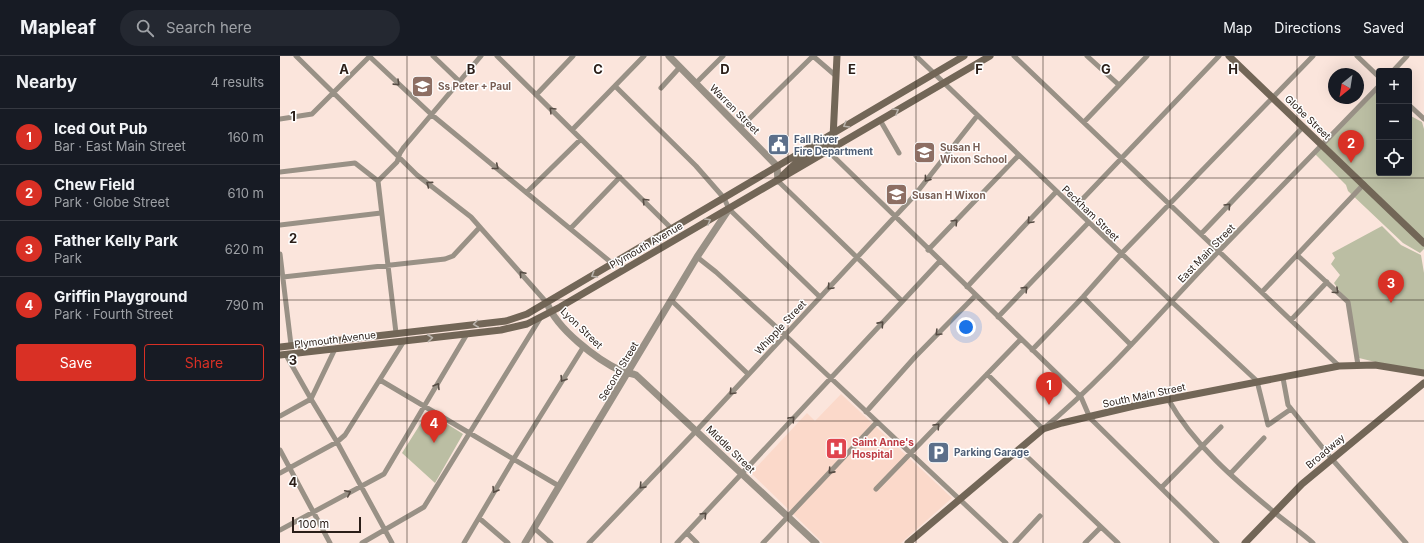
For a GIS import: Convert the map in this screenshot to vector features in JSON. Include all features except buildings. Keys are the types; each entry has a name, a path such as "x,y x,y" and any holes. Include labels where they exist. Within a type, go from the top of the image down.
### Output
{"main road":[{"path":"778,181 799,160 830,141 833,136 837,56"},
{"name":"Plymouth Avenue","path":"280,346 511,320 527,314 964,56"},
{"name":"Plymouth Avenue","path":"283,355 513,328 541,317 778,181 990,56"},
{"name":"Globe Street","path":"1229,56 1424,243"},
{"name":"South Main Street","path":"908,543 1042,430 1062,423 1090,418 1168,399 1339,366 1375,365 1424,373"},
{"name":"Broadway","path":"1246,543 1302,484 1424,383"}],"street":[{"path":"296,56 417,175 466,213 547,303"},
{"path":"280,118 309,115 335,93 369,56 432,115 613,264"},
{"path":"433,56 459,81"},
{"path":"378,182 397,162 404,147 481,56"},
{"path":"497,56 672,229"},
{"path":"536,94 573,56"},
{"path":"572,130 644,56"},
{"name":"Warren Street","path":"669,56 777,166"},
{"path":"696,83 723,56"},
{"path":"740,128 813,56 835,75"},
{"name":"Peckham Street","path":"916,56 1018,156 1257,381"},
{"path":"1014,56 1339,366"},
{"path":"1087,56 1119,85"},
{"path":"1084,122 1147,56"},
{"path":"1074,208 1219,56"},
{"path":"1032,350 1122,254 1313,56"},
{"path":"1357,56 1376,74"},
{"path":"1396,68 1407,56"},
{"path":"661,88 680,67"},
{"path":"615,86 696,166 724,198 728,209 820,297"},
{"name":"East Main Street","path":"1042,430 1081,396 1131,345 1219,251 1376,89"},
{"path":"1412,108 1424,119"},
{"name":"Whipple Street","path":"589,543 697,430 914,196 977,116"},
{"path":"880,120 899,153"},
{"path":"1200,234 1303,126"},
{"path":"527,192 581,139"},
{"path":"828,151 928,250 1081,396 1090,418 1162,487 1217,543"},
{"path":"928,250 1018,156"},
{"path":"280,172 356,163 378,182 396,334"},
{"path":"777,166 778,181 902,301"},
{"path":"571,228 620,177"},
{"path":"1262,292 1364,184"},
{"path":"967,287 1056,192"},
{"name":"Second Street","path":"525,543 629,373 697,257 728,209"},
{"path":"280,225 381,213"},
{"path":"998,317 1088,222"},
{"path":"283,277 445,260 453,256 480,227"},
{"path":"280,254 291,345"},
{"path":"1297,255 1348,302 1358,365"},
{"path":"697,257 785,335 1006,543"},
{"path":"677,543 743,475 940,261"},
{"path":"1291,320 1327,282"},
{"path":"866,412 915,357 976,296"},
{"path":"1083,297 1131,345"},
{"path":"671,300 748,374"},
{"name":"Lyon Street","path":"547,303 551,312 584,346 600,359 623,372 629,373"},
{"path":"362,543 424,507 468,433 541,317"},
{"path":"280,530 384,474 467,334"},
{"path":"876,489 1021,339"},
{"path":"280,473 337,442 345,435 404,341"},
{"path":"464,543 513,460 584,346"},
{"path":"280,416 311,399 335,349"},
{"path":"283,355 337,442 392,543"},
{"name":"Middle Street","path":"629,373 636,375 697,430 816,543"},
{"path":"987,374 1042,430"},
{"path":"1282,378 1288,405 1291,409 1406,543"},
{"path":"380,380 559,486"},
{"path":"1257,381 1268,425 1291,409"},
{"path":"1168,399 1186,428 1202,445 1274,512 1313,543"},
{"path":"763,543 877,422"},
{"path":"1162,487 1220,427"},
{"path":"1231,473 1264,438"},
{"path":"280,450 330,543"},
{"path":"1019,450 1118,543"},
{"path":"1015,543 1040,516"},
{"path":"479,518 508,543"},
{"path":"1085,543 1101,527"},
{"path":"534,528 551,543"},
{"path":"687,533 697,543"}],"shaded area":[{"name":"Saint Anne's Hospital","path":"841,394 952,498 901,543 823,543 751,473 807,413 815,421"}],"green space":[{"path":"1376,92 1376,176 1412,176 1412,117 1422,122 1424,129 1424,249 1420,253 1403,243 1348,191 1346,185 1314,153"},
{"path":"1382,226 1401,245 1421,255 1424,273 1424,374 1359,358 1348,303 1334,283 1340,275 1331,264 1335,258 1332,253"},
{"path":"428,412 463,434 435,483 402,453"}],"place":[{"name":"Ss Peter + Paul","path":"422,86"},
{"name":"Fall River Fire Department","path":"779,145"},
{"name":"Susan H Wixon School","path":"925,153"},
{"name":"Chew Field","path":"1351,163"},
{"name":"Susan H Wixon","path":"896,195"},
{"name":"Father Kelly Park","path":"1391,303"},
{"name":"Iced Out Pub","path":"1049,405"},
{"name":"Griffin Playground","path":"434,443"},
{"name":"Saint Anne's Hospital","path":"836,448"},
{"name":"Parking Garage","path":"939,452"}]}
